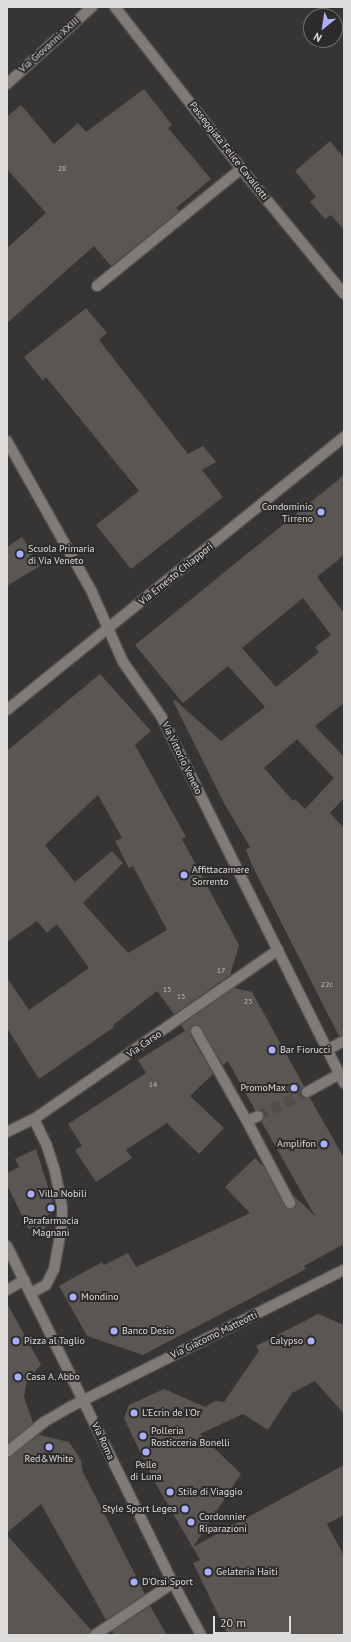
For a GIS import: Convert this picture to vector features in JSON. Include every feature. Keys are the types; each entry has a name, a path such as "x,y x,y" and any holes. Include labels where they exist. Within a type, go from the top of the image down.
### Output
{"street":[{"name":"Via Giovanni XXIII","path":"7,84 92,7"},
{"name":"Passeggiata Felice Cavallotti","path":"115,7 241,169 344,294"},
{"path":"97,286 241,169"},
{"name":"Via Ernesto Chiappori","path":"7,710 344,437"},
{"name":"Via Vittorio Veneto","path":"7,440 91,590 123,662 161,716 342,1079"},
{"name":"Via Carso","path":"7,1132 34,1119 278,950"},
{"path":"196,1031 248,1121 290,1203"},
{"path":"327,1050 344,1041"},
{"path":"307,1092 342,1079"},
{"path":"248,1121 258,1116"},
{"path":"31,1293 46,1285 49,1280 56,1262 62,1225 62,1207 55,1171 48,1146 34,1119"},
{"name":"Via Roma","path":"7,1246 84,1400 172,1583 201,1635"},
{"name":"Via Giacomo Matteotti","path":"7,1452 44,1422 84,1400 344,1270"},
{"path":"7,1290 24,1280"},
{"path":"95,1635 172,1583"}],"building":[{"path":"144,89 172,125 168,128 211,179 176,208 179,211 111,266 94,246 7,323 7,248 46,213 7,169 7,117 21,105 54,144 78,123 86,132"},
{"path":"330,141 344,158 344,230 331,215 325,219 310,202 316,197 295,171"},
{"path":"86,308 107,333 99,340 188,454 203,446 216,462 202,470 223,497 131,569 96,525 139,491 46,377 43,381 24,357"},
{"path":"344,475 344,555 317,577 344,613 344,703 315,726 344,757 344,798 330,813 344,828 344,1035 339,1036 252,865 246,850 250,847 225,805 173,701 175,700 221,741 265,707 228,666 183,703 135,645","holes":["303,598 331,635 315,647 319,652 276,687 242,648","297,739 334,778 305,809 295,799 293,801 264,768"]},
{"name":"Scuola Primaria di Via Veneto","path":"22,537 40,566 7,586 7,547"},
{"path":"100,674 151,731 135,745 186,837 182,839 239,945 230,975 174,1014 157,991 113,1025 114,1027 39,1079 7,1028 7,978 29,1010 89,968 57,924 47,933 37,921 7,942 7,751","holes":["98,795 122,838 115,841 129,868 133,866 167,930 128,953 83,903 123,863 112,851 75,882 45,845"]},
{"path":"234,988 252,992 304,1086 301,1095 310,1098 344,1158 344,1244 304,1266 306,1269 143,1355 87,1336 59,1286 102,1262 104,1265 128,1253 136,1267 250,1213 225,1187 255,1158 264,1167 286,1208 290,1209 296,1206 293,1195 315,1216 261,1121 264,1113 255,1110 228,1061 223,1065 199,1025 192,1026 190,1034 213,1074 190,1096 224,1128 199,1154 167,1123 126,1150 132,1158 96,1182 75,1150 82,1146 68,1124 146,1073 138,1060 185,1031 181,1025"},
{"name":"Villa Nobili","path":"36,1149 53,1203 53,1212 48,1215 45,1229 39,1232 28,1228 7,1185 7,1173 19,1167 15,1159"},
{"name":"Casa A. Abbo","path":"7,1303 41,1365 27,1380 24,1397 33,1423 7,1444"},
{"path":"318,1314 344,1325 344,1414 315,1381 292,1393 268,1430 243,1414 200,1434 241,1474 193,1547 344,1465 344,1515 327,1524 344,1556 344,1635 228,1635 193,1563 200,1560 153,1479 124,1418 129,1405 164,1389 205,1407 215,1401 224,1402 259,1351 256,1346"},
{"path":"39,1435 69,1442 81,1460 83,1472 145,1594 106,1620 41,1504 7,1533 7,1458"},
{"path":"7,1535 91,1630 89,1635 7,1635"},
{"path":"150,1606 167,1635 114,1635 112,1631"}],"tunnel":[{"path":"258,1116 307,1092"}],"place":[{"name":"Condominio Tirreno","path":"321,512"},
{"name":"Scuola Primaria di Via Veneto","path":"20,554"},
{"name":"Affittacamere Sorrento","path":"184,875"},
{"name":"Bar Fiorucci","path":"272,1050"},
{"name":"PromoMax","path":"294,1088"},
{"name":"Amplifon","path":"324,1144"},
{"name":"Villa Nobili","path":"31,1194"},
{"name":"Parafarmacia Magnani","path":"51,1208"},
{"name":"Mondino","path":"73,1297"},
{"name":"Banco Desio","path":"114,1331"},
{"name":"Pizza al Taglio","path":"16,1341"},
{"name":"Calypso","path":"311,1341"},
{"name":"Casa A. Abbo","path":"18,1377"},
{"name":"L'Ecrin de l'Or","path":"134,1413"},
{"name":"Polleria Rosticceria Bonelli","path":"143,1436"},
{"name":"Red&White","path":"49,1447"},
{"name":"Pelle di Luna","path":"146,1452"},
{"name":"Stile di Viaggio","path":"170,1492"},
{"name":"Style Sport Legea","path":"185,1509"},
{"name":"Cordonnier Riparazioni","path":"191,1522"},
{"name":"Gelateria Haiti","path":"208,1572"},
{"name":"D'Orsi Sport","path":"134,1582"}]}
